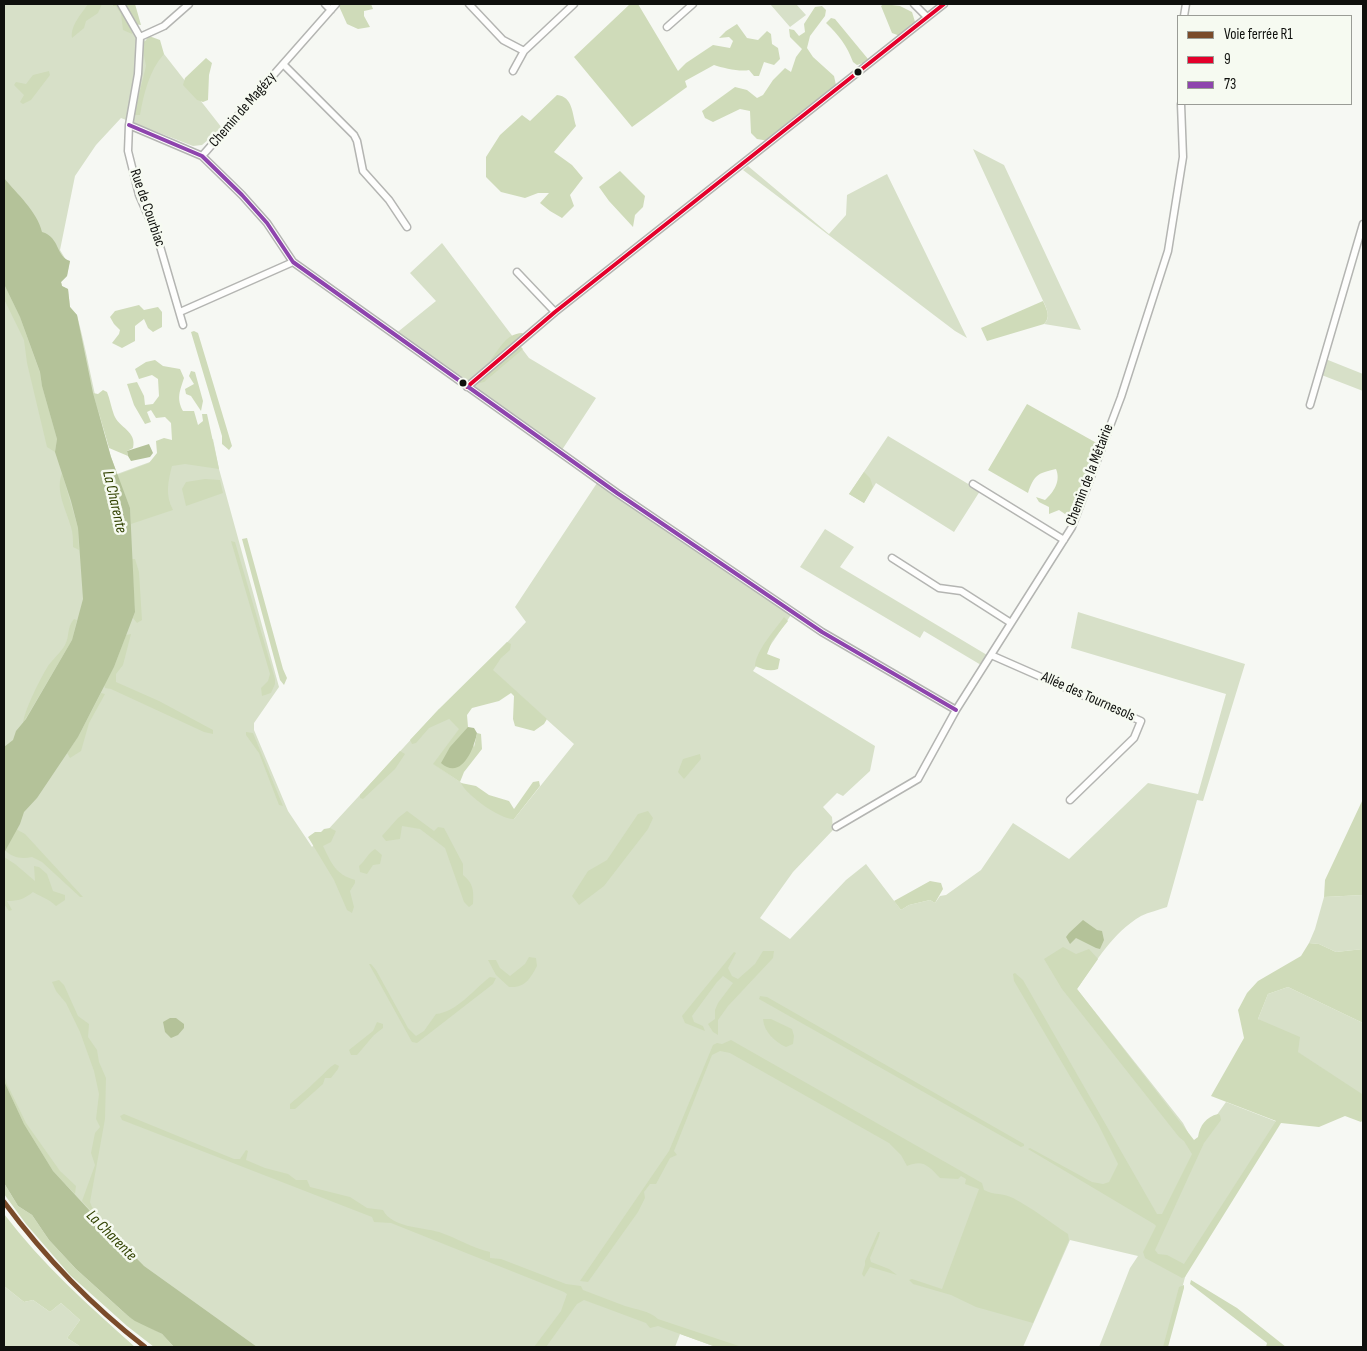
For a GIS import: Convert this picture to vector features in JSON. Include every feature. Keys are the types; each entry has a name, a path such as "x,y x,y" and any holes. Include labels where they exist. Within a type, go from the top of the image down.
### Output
{"street":[{"path":"121,4 140,37 164,26 189,4"},
{"path":"325,4 331,10"},
{"name":"Chemin de Magézy","path":"129,125 202,156 336,4"},
{"path":"469,4 503,40 524,51"},
{"path":"513,71 524,51 574,4"},
{"path":"667,27 693,4"},
{"path":"914,4 927,17"},
{"path":"467,387 555,312 944,4"},
{"name":"Rue de Courbiac","path":"140,37 138,74 129,125 128,151 139,195 157,236 183,325"},
{"path":"284,64 354,135 363,171 389,200 407,227"},
{"name":"Chemin de la Métairie","path":"836,827 918,779 956,710 1072,527 1121,396 1168,251 1183,157 1180,105"},
{"path":"202,156 265,220 293,262 617,493 822,632 956,710"},
{"path":"1310,405 1363,224"},
{"path":"180,312 293,262"},
{"path":"517,272 555,312"},
{"path":"973,484 1064,540"},
{"path":"892,558 939,588 960,591 1011,623"},
{"name":"Allée des Tournesols","path":"991,655 1141,721 1134,738 1070,800"}],"shaded area":[{"path":"4,4 121,4 140,37 164,54 222,128 202,145 193,146 121,118 96,145 75,176 60,250 66,260 70,261 67,276 61,282 62,286 68,289 70,307 77,315 110,455 117,474 213,439 219,469 279,687 254,723 254,730 288,811 312,847 439,709 460,729 434,764 514,819 574,744 486,665 526,622 515,607 597,483 793,612 753,671 875,746 870,771 843,796 837,793 823,807 832,817 833,830 793,872 760,918 790,939 846,880 866,864 901,910 909,905 930,900 935,903 940,896 946,895 981,870 1013,823 1069,859 1148,783 1198,794 1226,694 1071,648 1078,612 1245,664 1203,801 1197,800 1167,907 1141,916 1121,931 1105,949 1077,989 1183,1123 1195,1146 1226,1102 1280,1123 1187,1270 1166,1347 1099,1347 1130,1268 1138,1256 1070,1240 1023,1347 716,1347 680,1334 675,1347 206,1347 4,1139"},
{"path":"88,4 102,4 98,13 86,21 84,28 72,38 75,24"},
{"path":"113,4 135,4 141,25 133,24 132,34 123,30 121,14"},
{"path":"338,4 371,4 373,9 364,11 364,16 370,27 358,29 347,24"},
{"path":"630,4 638,4 678,71 686,63 713,45 730,48 733,41 729,37 719,38 737,24 747,38 758,40 767,31 771,34 772,44 778,48 780,59 774,65 764,62 759,76 754,76 749,70 736,70 714,65 685,81 687,87 632,127 574,57"},
{"path":"770,4 796,4 806,15 790,27"},
{"path":"884,4 900,6 912,12 916,25 900,36 892,33 881,6"},
{"path":"822,6 826,10 825,16 810,36 807,48 813,57 834,76 836,85 800,118 795,127 775,142 757,139 751,133 750,111 740,109 713,122 705,118 702,111 735,87 747,90 757,98 763,95 773,80 785,68 791,72 796,57 802,49 790,37 789,29 794,30 799,36 805,32 804,24 815,7"},
{"path":"831,18 835,19 868,59 857,65 853,62 842,41 826,23"},
{"path":"149,36 160,40 164,54 151,75 145,91 140,115 134,115 146,66 142,45"},
{"path":"206,58 212,63 209,75 208,100 203,102 197,100 183,85 185,78"},
{"path":"49,71 50,75 31,100 23,104 20,102 24,95 14,85 16,82 26,84 33,75"},
{"path":"557,95 562,96 569,102 576,126 554,152 572,165 583,178 570,195 574,206 562,218 540,203 549,193 538,193 525,198 501,192 486,177 486,157 500,135 522,115 530,121"},
{"path":"973,149 1004,165 1081,330 1044,324 1048,315 1045,305"},
{"path":"748,166 829,234 846,215 847,195 887,174 967,338 955,331 743,170"},
{"path":"620,171 645,196 643,207 635,215 633,227 599,187"},
{"path":"442,243 529,358 596,398 560,453 394,335 436,301 410,273"},
{"path":"4,284 20,317 40,373 57,439 55,452 47,447 27,363 24,340 4,299"},
{"path":"1043,301 1048,316 1044,324 987,341 981,328"},
{"path":"139,305 144,310 158,307 162,312 162,327 153,332 148,328 144,319 135,326 135,341 122,348 112,343 120,330 110,317 115,311"},
{"path":"191,332 198,333 232,446 229,450 222,444 222,436"},
{"path":"522,333 526,336 518,344 523,349 484,382 480,383 477,379 492,366 491,359 504,342 516,334"},
{"path":"1323,358 1363,374 1363,391 1319,374"},
{"path":"155,360 163,366 180,369 184,378 179,398 183,411 194,411 198,425 203,421 202,414 207,414 219,469 185,464 172,466 168,483 168,494 173,510 131,524 130,508 117,475 149,463 157,453 156,441 164,438 172,440 171,423 165,417 156,418 151,410 147,412 151,422 145,424 134,405 127,384 137,382 144,396 145,405 153,404 159,396 158,379 152,375 139,379 135,369 146,362"},
{"path":"191,371 195,372 203,401 201,411 191,396 186,394 185,389 194,384 189,376"},
{"path":"103,390 107,392 116,419 130,434 134,442 133,448 127,451 128,456 109,448 93,393 98,394"},
{"path":"1027,404 1102,446 1076,516 1068,516 1059,510 1049,514 1049,507 1039,502 1036,497 1045,500 1056,486 1058,478 1056,469 1038,476 1032,482 1028,493 988,470"},
{"path":"888,436 980,491 954,532 876,483 864,503 849,494"},
{"path":"864,472 870,478 873,487 864,503 849,494"},
{"path":"62,473 78,528 79,550 73,547 72,529 60,493"},
{"path":"205,479 220,480 223,493 186,506 182,489 186,482"},
{"path":"825,529 854,547 840,567 987,655 981,665 924,631 920,638 800,567"},
{"path":"247,538 287,678 284,685 280,680 242,539"},
{"path":"231,541 235,542 275,679 271,693 262,696 261,688 268,681 270,674"},
{"path":"132,559 135,559 139,572 142,620 137,623 133,618 135,612"},
{"path":"784,617 788,621 772,641 767,654 780,659 778,669 769,670 755,666 762,647"},
{"path":"74,619 77,620 72,640 23,723 37,686 48,666 65,645"},
{"path":"131,634 123,665 116,674 116,682 159,701 213,730 213,734 204,732 111,689 105,688 104,685 114,667 126,635"},
{"path":"507,642 511,644 510,650 501,658 493,670 547,719 544,724 534,731 515,726 513,719 514,696 511,693 499,701 472,708 467,715 468,727 474,747 477,733 481,734 482,749 464,772 460,782 433,764 459,729 449,719 429,728 416,743 412,744 410,740"},
{"path":"101,693 105,694 89,723 81,751 70,758 67,753 78,737"},
{"path":"246,732 253,733 283,806 279,805 259,753 246,735"},
{"path":"400,751 405,754 395,769 363,799 360,798 360,795"},
{"path":"700,754 701,759 684,779 678,772 683,759"},
{"path":"539,781 540,786 514,819 484,806 461,783 476,786 489,795 509,801 514,809 533,782"},
{"path":"1363,799 1363,895 1324,897 1325,880"},
{"path":"407,811 434,831 438,827 444,828 463,864 463,875 472,887 473,904 469,907 464,902 445,848 420,829 402,826 400,839 386,841 382,836"},
{"path":"648,811 653,818 648,829 604,886 579,905 572,896 588,871 607,860 638,814"},
{"path":"330,828 336,831 331,842 323,846 335,868 348,878 355,880 350,891 354,907 352,913 347,910 334,880 308,837 315,832 321,832 324,829"},
{"path":"16,829 25,834 83,897 80,897 42,862 32,857 21,858 14,856 5,850"},
{"path":"375,849 382,855 380,864 373,865 367,874 360,872 359,866"},
{"path":"4,857 35,881 34,866 39,867 47,874 53,891 65,895 65,900 56,906 33,892 21,899 7,901 12,910 9,911 4,904"},
{"path":"930,881 941,883 943,889 935,903 930,900 909,905 901,910 894,901"},
{"path":"1363,895 1363,949 1336,952 1319,944 1309,943 1324,897"},
{"path":"1309,943 1319,944 1336,952 1363,949 1363,1023 1288,987 1268,994 1258,1019 1300,1037 1298,1052 1363,1094 1363,1120 1361,1122 1345,1116 1319,1127 1281,1123 1185,1277 1182,1278 1145,1258 1143,1252 1156,1226 1154,1224 1028,1149 1030,1148 1092,1182 1103,1184 1109,1182 1118,1164 1098,1124 1014,981 1013,974 1015,973 1023,980 1157,1214 1162,1214 1192,1154 1184,1141 1062,989 1044,959 1063,947 1076,954 1089,949 1098,959 1077,989 1194,1140 1198,1137 1202,1125 1207,1119 1214,1115 1220,1115 1221,1120 1204,1143 1155,1250 1158,1254 1167,1255 1184,1264 1276,1121 1211,1096 1244,1038 1238,1010 1247,993 1258,981 1301,956"},
{"path":"763,951 774,951 773,958 728,1006 718,1020 718,1035 713,1032 708,1024 715,1019 715,1010 718,1003 733,983 723,976 692,1016 694,1022 703,1026 705,1031 685,1023 682,1016 734,952 736,953 728,968 732,976 738,979 755,964"},
{"path":"529,957 536,958 537,966 526,982 515,987 509,987 496,975 488,960 496,960 500,968 510,976 525,964"},
{"path":"369,964 376,970 408,1028 416,1036 424,1031 436,1014 458,1005 490,977 496,978 493,984 417,1043 412,1042"},
{"path":"59,980 64,985 78,1016 89,1024 88,1037 97,1050 99,1062 106,1078 105,1119 90,1202 92,1207 111,1228 110,1232 82,1201 95,1165 91,1153 95,1133 100,1127 96,1119 99,1094 94,1071 80,1032 66,1003 56,991 52,982"},
{"path":"1288,987 1363,1023 1362,1095 1297,1052 1258,1019 1268,994"},
{"path":"760,996 767,997 1024,1144 1024,1146 1021,1147 759,999"},
{"path":"763,1019 771,1019 792,1029 794,1036 793,1044 786,1047 774,1039 765,1028"},
{"path":"377,1022 383,1024 383,1028 374,1035 357,1055 351,1055 349,1050 373,1031"},
{"path":"731,1040 982,1183 984,1190 1009,1196 1020,1202 1068,1234 1069,1240 1033,1323 976,1307 951,1295 913,1284 909,1280 912,1279 942,1289 979,1189 965,1184 966,1179 961,1176 958,1179 940,1178 925,1165 917,1163 907,1166 901,1155 889,1143 730,1053 720,1051 712,1055 674,1151 677,1155 670,1158 656,1184 650,1184 644,1192 645,1198 638,1212 588,1282 580,1281 669,1151 713,1045"},
{"path":"335,1064 339,1066 331,1078 325,1078 323,1084 295,1109 290,1109 290,1104"},
{"path":"4,1074 26,1123 60,1171 76,1186 75,1194 53,1171 24,1124 4,1081"},
{"path":"124,1114 234,1159 240,1159 246,1150 248,1151 246,1160 265,1168 288,1174 296,1180 307,1180 310,1187 350,1197 367,1208 383,1210 387,1216 400,1224 439,1232 490,1252 490,1258 501,1259 566,1284 581,1286 583,1290 646,1312 658,1319 742,1347 716,1347 658,1326 650,1328 646,1323 584,1300 577,1304 546,1347 534,1347 561,1311 567,1294 564,1292 391,1223 374,1222 372,1217 122,1120 120,1116"},
{"path":"4,1183 18,1206 32,1215 49,1240 76,1269 128,1316 162,1334 174,1347 154,1347 127,1326 70,1275 26,1224 4,1194"},
{"path":"4,1214 50,1267 135,1347 81,1347 67,1338 80,1320 61,1303 50,1312 33,1300 24,1302 4,1286"},
{"path":"878,1232 880,1232 870,1258 871,1262 889,1269 897,1275 870,1267 864,1277 862,1274 865,1261"},
{"path":"1191,1280 1237,1308 1286,1347 1266,1347 1267,1343 1190,1284"},
{"path":"1184,1285 1168,1347 1163,1347 1179,1287"},
{"path":"4,1286 24,1302 33,1300 50,1312 61,1303 80,1320 67,1338 81,1347 4,1347"}],"water":[{"name":"La Charente","path":"4,178 36,217 42,232 52,238 62,255 70,261 67,276 61,282 62,286 68,289 70,307 77,315 93,393 111,457 130,508 135,612 114,667 78,737 37,798 24,812 20,824 4,853 4,747 13,740 16,731 26,719 72,640 83,599 78,528 55,452 57,439 42,386 40,372 20,317 4,284"},
{"path":"149,444 153,453 150,457 131,461 127,451"},
{"path":"468,727 474,728 477,733 470,754 460,766 448,768 441,763 450,747"},
{"path":"1083,920 1097,930 1102,931 1104,940 1100,949 1076,938 1070,944 1066,937"},
{"path":"170,1018 176,1018 184,1024 184,1028 178,1035 171,1038 165,1032 163,1022"},
{"name":"La Charente","path":"4,1081 24,1124 53,1171 90,1211 144,1266 257,1347 174,1347 162,1334 128,1316 76,1269 49,1240 32,1215 18,1206 4,1183"}],"rail line":[{"name":"R1","path":"4,1202 52,1261 106,1315 145,1347"}],"transit line":[{"name":"9","path":"467,387 555,312 944,4"},
{"name":"73","path":"129,125 202,156 242,195 267,223 293,262 617,493 822,632 956,710"}]}
